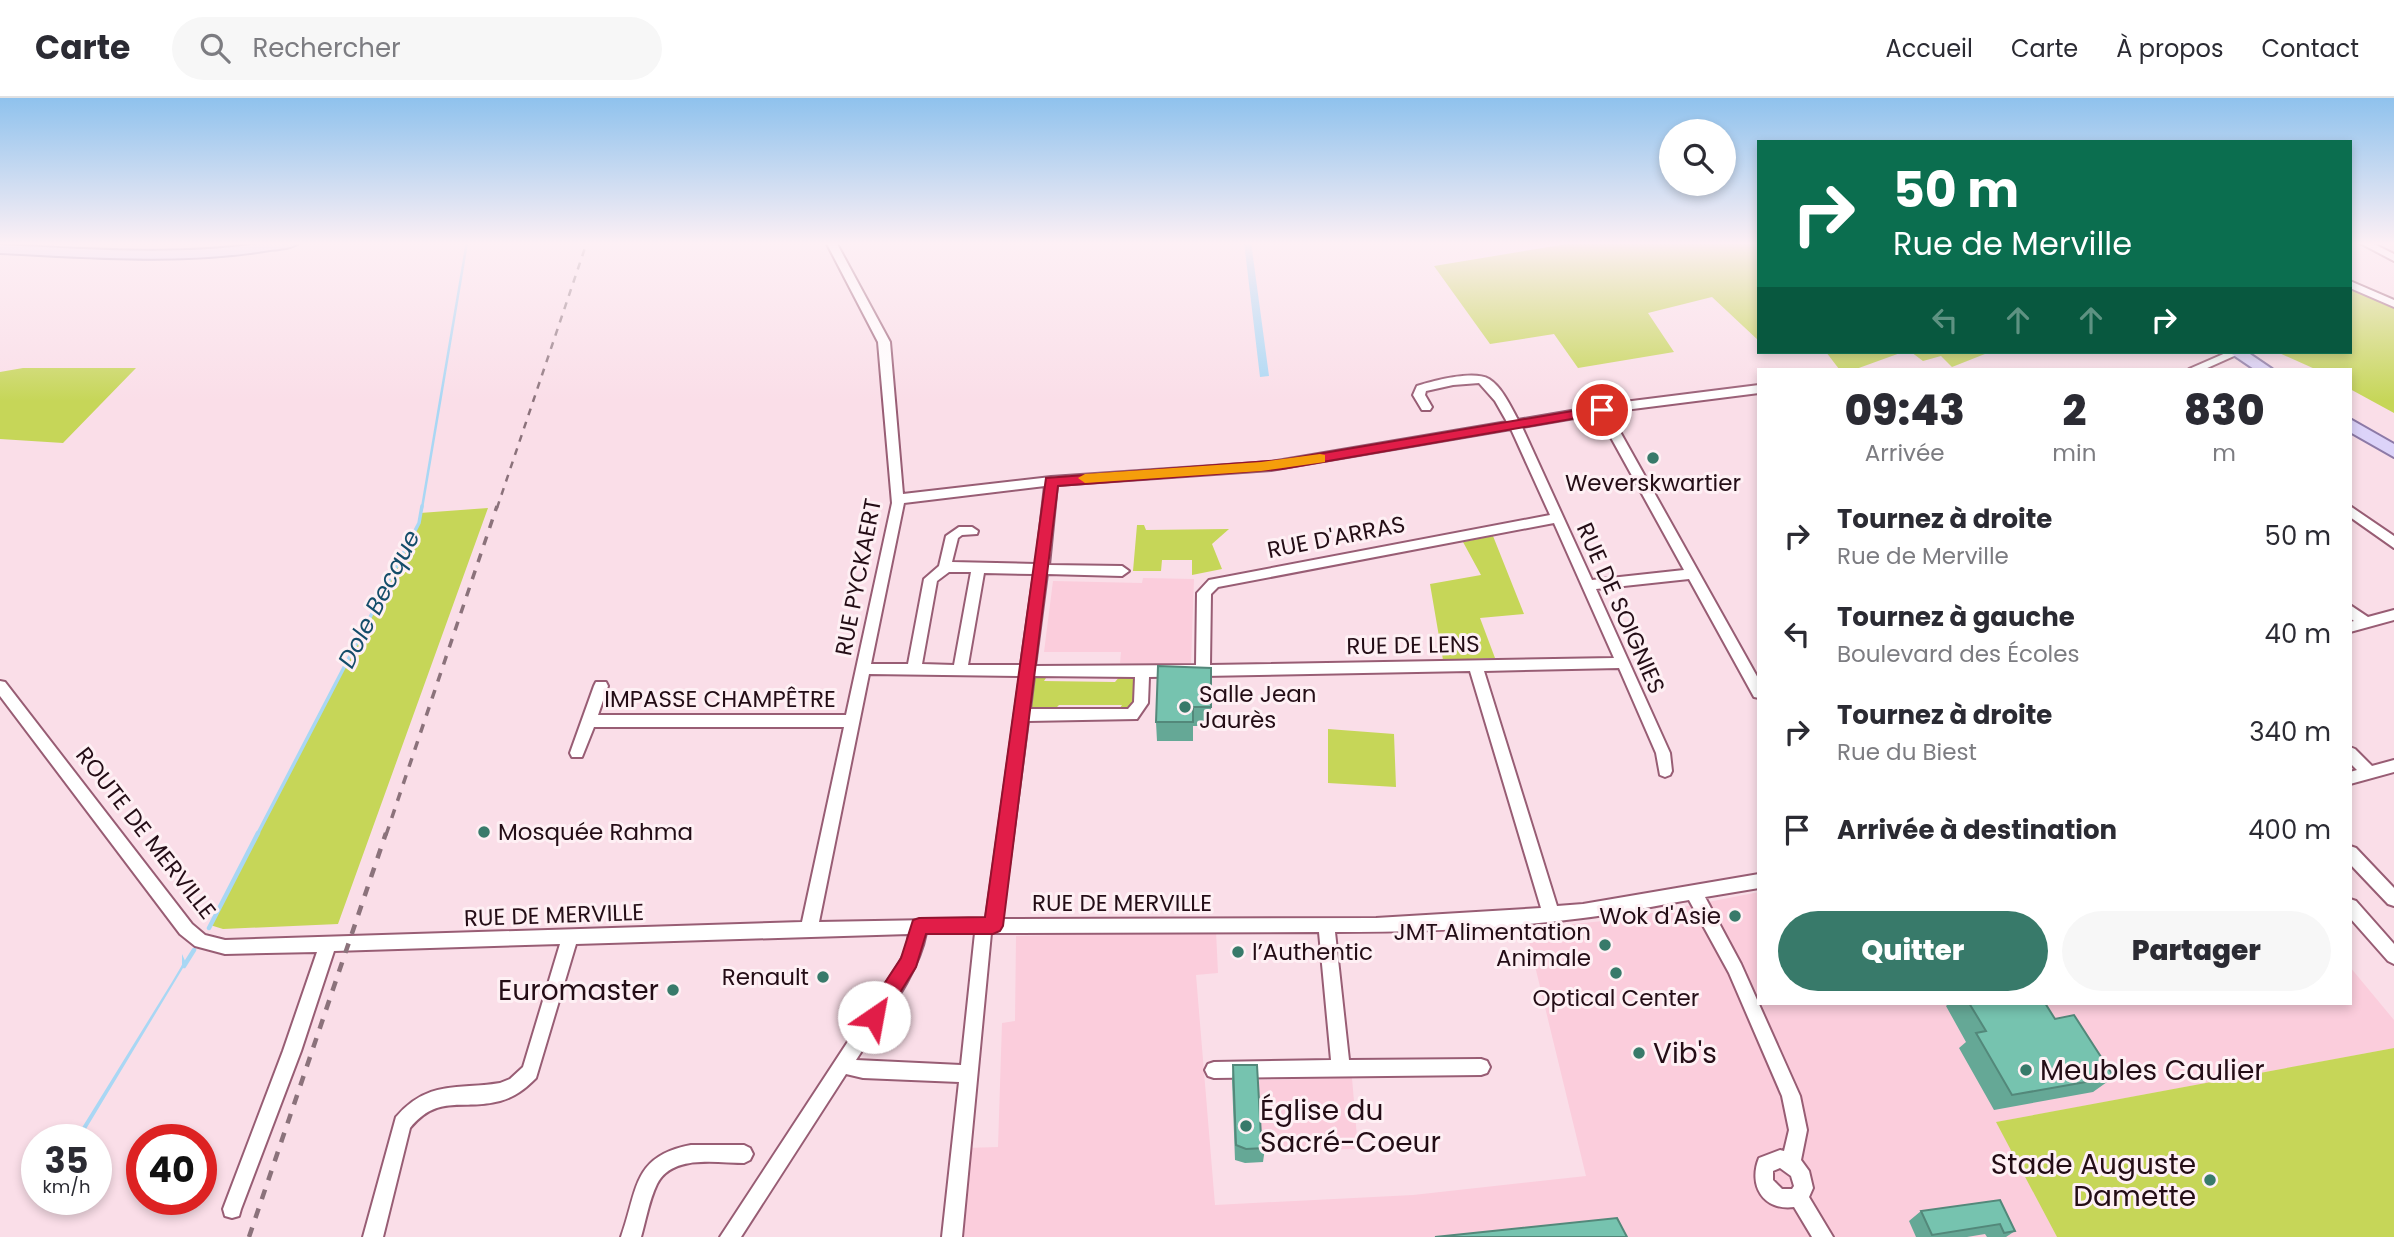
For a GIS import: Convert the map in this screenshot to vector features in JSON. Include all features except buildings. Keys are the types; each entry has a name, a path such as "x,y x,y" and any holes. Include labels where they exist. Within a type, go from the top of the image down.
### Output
{"main road":[{"path":"2240,354 2262,368"},
{"path":"2352,425 2394,452"}],"street":[{"name":"RUE PYCKAERT","path":"809,929 898,499 884,342 859,295"},
{"path":"2375,295 2394,304"},
{"path":"2197,368 2232,354"},
{"name":"RUE DE SOIGNIES","path":"1426,407 1419,395 1421,389 1477,379 1490,386 1515,425 1589,585 1662,752 1665,771"},
{"path":"898,499 1051,481 1282,464 1602,410 1757,389"},
{"path":"1602,410 1757,689"},
{"path":"953,1237 967,1074 1021,715 1051,481"},
{"path":"2352,512 2394,543"},
{"name":"RUE D'ARRAS","path":"1203,672 1204,593 1214,583 1558,518"},
{"path":"946,567 944,564 952,537 959,531 972,531"},
{"path":"914,670 931,579 946,567 1122,572"},
{"path":"960,670 978,569"},
{"path":"1589,585 1694,575"},
{"path":"2352,612 2366,623"},
{"path":"2352,626 2394,615"},
{"name":"RUE DE LENS","path":"863,669 1203,672 1623,663"},
{"path":"1476,667 1551,914"},
{"path":"1021,715 1132,715 1141,704 1142,672"},
{"name":"ROUTE DE MERVILLE","path":"0,686 191,934 207,943 225,947 356,944"},
{"name":"IMPASSE CHAMPÊTRE","path":"577,753 601,686"},
{"name":"IMPASSE CHAMPÊTRE","path":"588,721 852,721"},
{"path":"2352,755 2370,773"},
{"path":"2352,778 2394,766"},
{"path":"2352,855 2394,899"},
{"name":"RUE DE MERVILLE","path":"356,944 919,926 1326,925 1440,922 1551,914 1757,881"},
{"path":"1694,893 1735,969 1794,1104 1798,1130 1791,1163"},
{"path":"2352,908 2394,956"},
{"path":"1326,925 1341,1069"},
{"path":"730,1237 910,961 919,926"},
{"path":"373,1237 402,1123 410,1111 436,1096 506,1092 519,1084 530,1072 570,937"},
{"path":"232,1209 292,1051 328,944"},
{"path":"843,1065 863,1070 967,1074"},
{"path":"1214,1070 1482,1067"},
{"path":"631,1237 650,1177 658,1166 683,1156 744,1154"},
{"path":"1780,1159 1791,1163 1804,1182 1803,1191 1798,1198 1789,1200 1779,1198 1767,1187 1763,1177 1764,1167 1770,1161 1780,1159"},
{"path":"1798,1198 1823,1237"}],"shaded area":[{"path":"1143,578 1194,579 1191,664 1120,663 1121,652 1044,652 1053,581 1142,583"},
{"path":"1757,892 1757,1005 2352,1005 2352,969 2394,1020 2394,1048 1997,1122 2057,1237 959,1237 965,1148 998,1147 1002,1023 1015,1021 1016,936 1216,931 1218,973 1196,975 1215,1205 1413,1195 1586,1176 1526,929 1622,919"},
{"path":"1352,1078 1358,1149 1259,1150 1256,1080"}],"green space":[{"path":"1455,295 1757,295 1757,339 1712,297 1648,313 1674,352 1578,368 1554,334 1490,344"},
{"path":"2352,295 2367,295 2394,308 2394,413 2352,390 2352,368 2313,368 2281,354 2352,354"},
{"path":"1828,354 1897,354 1859,368 1838,368"},
{"path":"1914,354 1985,354 1952,367 1941,356 1923,361"},
{"path":"23,368 136,368 63,443 0,439 0,372"},
{"path":"488,508 338,924 223,929 210,925 419,523 420,513"},
{"path":"1137,525 1144,525 1146,530 1229,529 1212,544 1222,569 1192,575 1192,560 1162,560 1161,571 1133,571"},
{"path":"1493,536 1524,614 1480,618 1495,658 1443,660 1430,584 1481,575 1463,542"},
{"path":"1048,675 1044,681 1115,682 1120,676 1130,676 1136,680 1135,707 1117,712 1122,705 1059,705 1053,711 1033,710 1029,705 1032,679"},
{"path":"1328,729 1394,734 1396,787 1328,783"},
{"name":"Stade Auguste Damette","path":"2394,1048 2394,1237 2057,1237 1996,1122"}],"water":[{"path":"1250,295 1258,295 1269,376 1260,377"},
{"path":"182,954 186,963 89,1124 84,1124 182,965"}],"waterway":[{"name":"Dole Becque","path":"422,508 458,295"},
{"name":"Dole Becque","path":"257,835 419,523 422,506"},
{"name":"Dole Becque","path":"209,928 258,833"},
{"name":"Dole Becque","path":"184,966 194,950"}],"railway":[{"path":"497,508 569,295"},
{"path":"386,835 497,506"},
{"path":"249,1237 386,833"}],"slow traffic":[{"path":"1085,478 1261,467 1320,459"}],"place":[{"name":"Weverskwartier","path":"1653,458"},
{"name":"Salle Jean Jaurès","path":"1185,707"},
{"name":"Mosquée Rahma","path":"484,832"},
{"name":"Wok d'Asie","path":"1735,916"},
{"name":"JMT Alimentation Animale","path":"1605,945"},
{"name":"l’Authentic","path":"1238,952"},
{"name":"Optical Center","path":"1616,973"},
{"name":"Renault","path":"823,977"},
{"name":"Euromaster","path":"673,990"},
{"name":"Vib's","path":"1639,1053"},
{"name":"Meubles Caulier","path":"2026,1070"},
{"name":"Église du Sacré-Coeur","path":"1246,1126"},
{"name":"Stade Auguste Damette","path":"2210,1180"}],"route":[{"path":"874,1017 910,961 919,926 993,926 1052,492 1051,481 1261,467 1602,410"}]}
